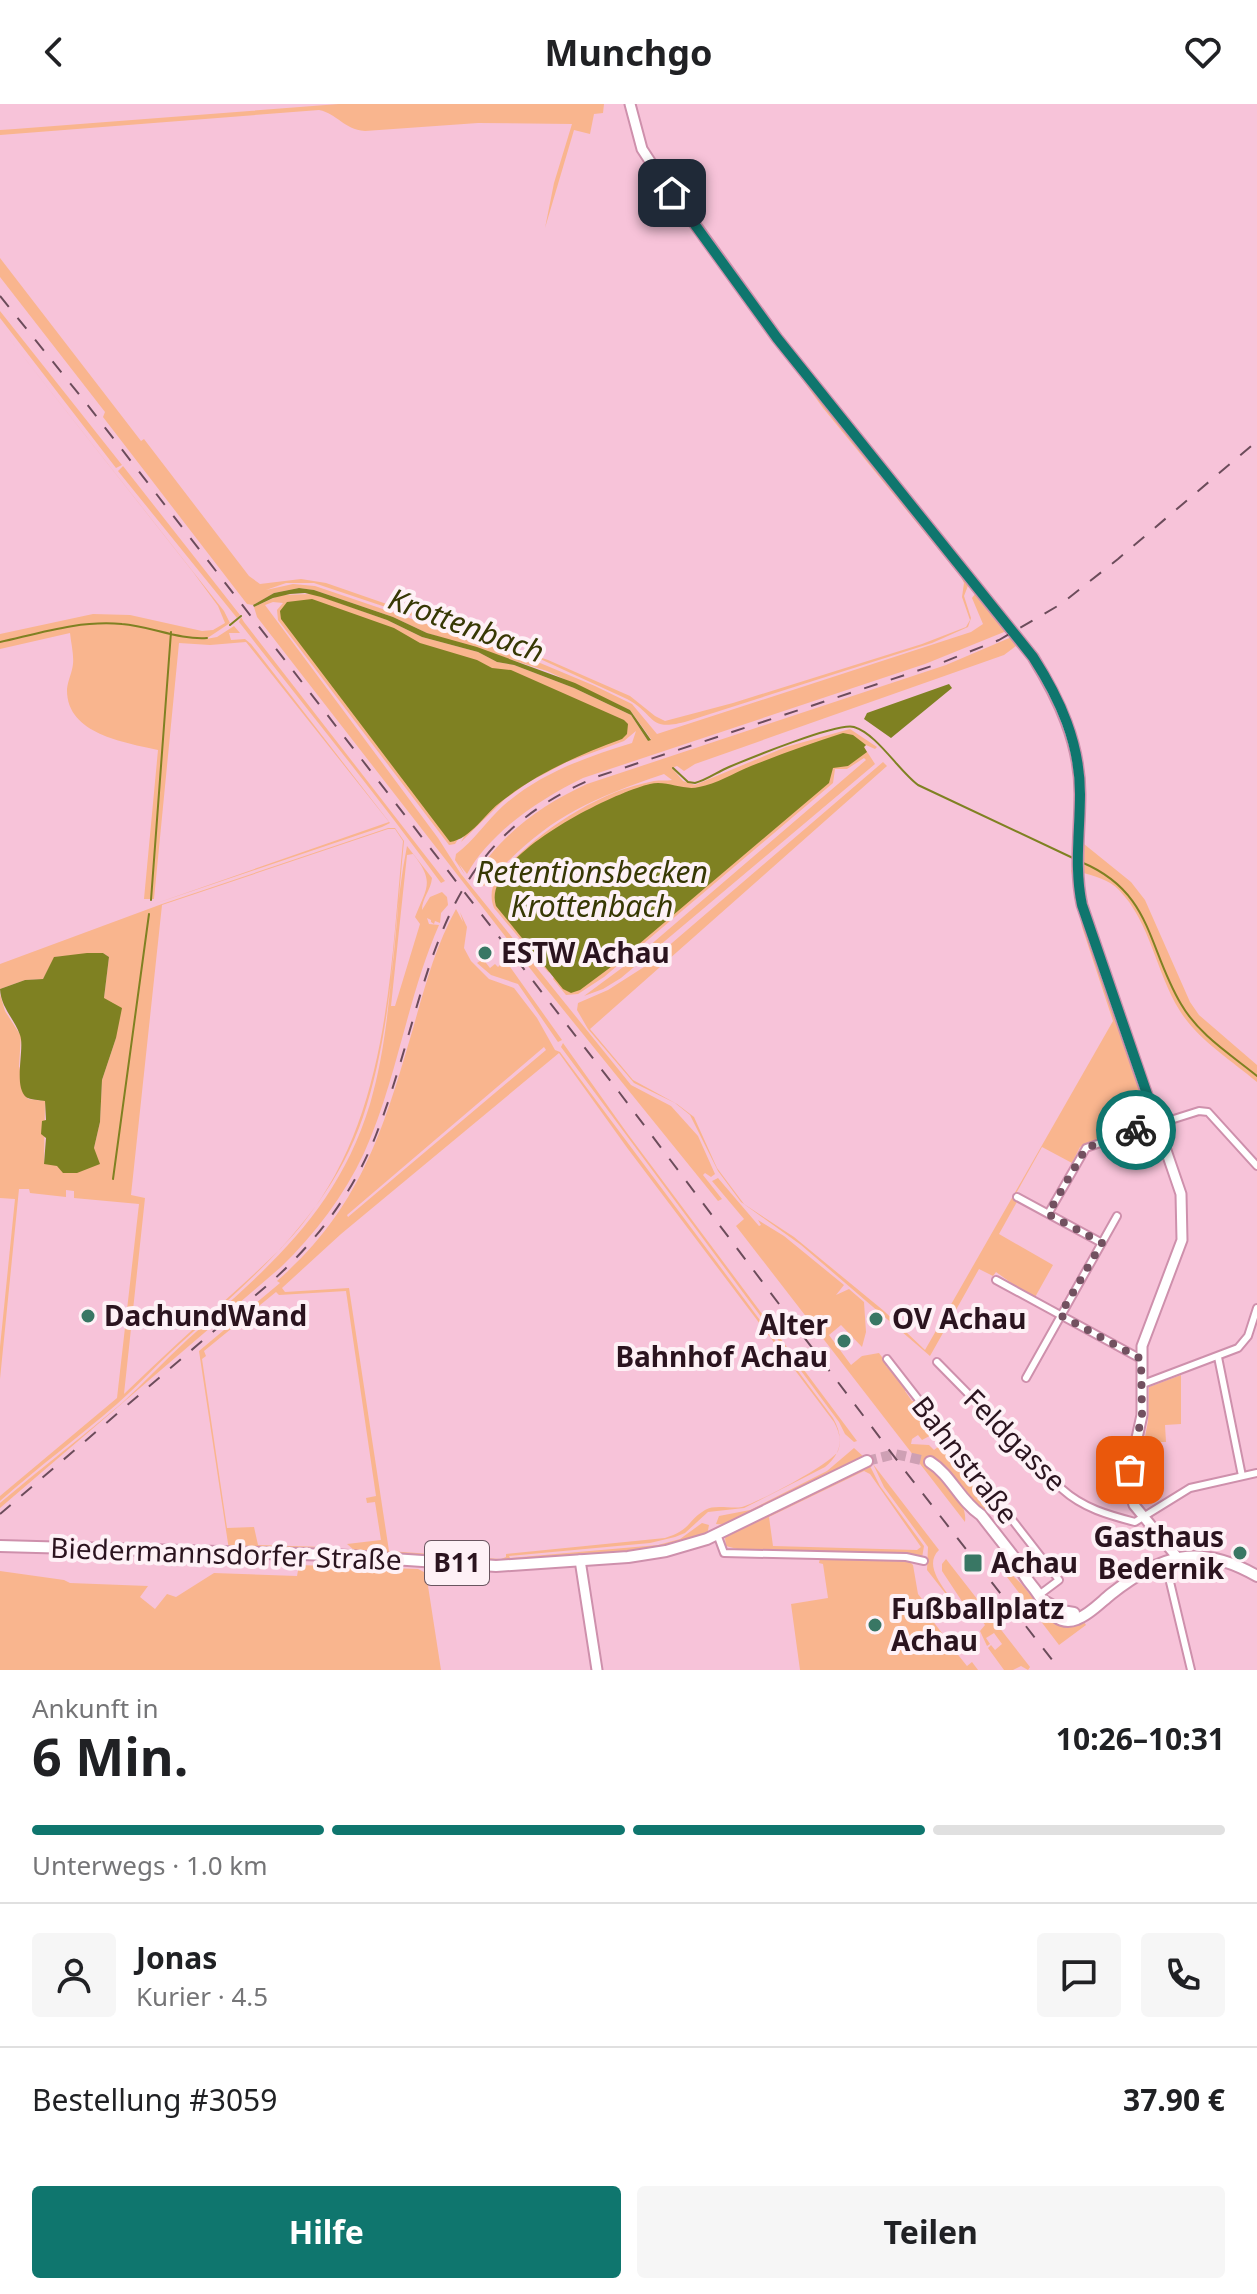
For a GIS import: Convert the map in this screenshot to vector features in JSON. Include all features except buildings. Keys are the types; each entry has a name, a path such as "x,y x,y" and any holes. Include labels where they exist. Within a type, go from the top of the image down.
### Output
{"main road":[{"name":"B11","path":"717,1534 867,1461"},
{"path":"930,1462 946,1474 973,1509 984,1518 1041,1597 1062,1611 1084,1613 1135,1576 1177,1557 1215,1559 1257,1576"},
{"name":"Biedermannsdorfer Straße","path":"0,1546 334,1555 496,1566 660,1552 717,1534"}],"street":[{"path":"630,104 642,149 663,181 777,338 1033,657 1056,695 1071,732 1079,778 1077,867 1082,905 1181,1194 1182,1240 1149,1323 1141,1359 1142,1415 1130,1470 1134,1505 1177,1557"},
{"path":"1048,1214 1086,1148 1199,1111 1208,1112 1257,1166"},
{"path":"1017,1197 1102,1243"},
{"path":"1026,1378 1117,1216"},
{"path":"996,1280 1141,1359"},
{"path":"1143,1384 1238,1348 1248,1336 1257,1308"},
{"path":"1218,1357 1242,1476"},
{"name":"Bahnstraße","path":"887,1359 1059,1580 1041,1597"},
{"name":"Feldgasse","path":"937,1362 1069,1496 1105,1514 1135,1522 1143,1516"},
{"path":"1143,1516 1190,1488 1257,1473"},
{"path":"717,1534 724,1553 838,1554 924,1561"},
{"path":"580,1560 597,1670"},
{"path":"1165,1560 1191,1670"}],"shaded area":[{"path":"339,104 604,104 603,113 594,114 590,134 574,130 545,228 554,183 572,124 478,123 365,131 357,130 319,110 0,135 0,130"},
{"path":"639,151 969,583 964,596 971,618 968,627 932,643 688,721 665,725 653,720 627,699 538,658 314,583 286,583 266,590 293,584 315,586 533,660 632,704 657,734 971,632 983,624 972,598 975,594 1009,630 925,664 583,778 550,796 502,831 467,874 459,864 465,875 455,860 456,854 504,805 533,784 565,767 632,743 636,731 624,741 567,762 529,782 505,799 461,842 466,833 463,832 455,844 449,845 278,620 277,610 283,603 265,605 438,838 461,874 631,1085 671,1106 698,1136 715,1174 711,1177 705,1173 703,1175 722,1199 718,1201 536,976 257,617 254,607 280,595 314,594 387,620 422,637 478,652 497,662 514,665 574,688 631,715 648,741 651,739 630,710 547,671 427,633 393,617 314,590 299,588 274,593 253,605 247,604 103,417 105,412 0,277 0,258 141,441 144,439 249,576 260,584 301,579 326,583 548,660 630,696 665,721 922,644 966,627 970,620 962,597 964,583 961,577 823,408 643,161"},
{"path":"0,311 122,465 116,468 0,318"},
{"path":"0,327 224,611 230,623 206,639 217,637 234,626 240,633 229,633 231,640 245,639 251,644 390,823 154,904 389,822 246,642 210,645 179,643 154,899 144,899 158,750 99,733 76,716 69,704 67,689 73,660 70,633 0,649 0,634 93,614 130,615 202,631 213,630 225,623 218,606 193,572"},
{"path":"123,466 240,615 237,618 118,471"},
{"path":"241,617 445,881 441,883 239,622"},
{"name":"Retentionsbecken Krottenbach","path":"1014,636 1016,646 1004,655 695,764 684,771 677,766 672,768 683,781 695,785 786,747 850,729 877,747 864,747 875,764 621,978 603,989 584,996 634,959 866,760 864,758 847,769 835,769 833,783 604,977 578,994 566,995 553,979 555,974 548,972 494,908 492,894 495,881 528,846 578,810 615,792 654,781 672,780 664,774 609,794 565,816 526,845 484,886 476,883 474,878 484,862 509,835 538,812 587,784 946,665"},
{"path":"883,762 887,766 590,1029 633,1080 677,1104 694,1117 717,1168 744,1204 794,1237 884,1311 925,1350 1113,1021 1082,927 1071,870 1074,871 1085,929 1146,1102 1111,1114 1117,1134 1080,1147 1072,1163 1042,1147 1014,1197 1018,1200 999,1234 1053,1265 1034,1299 996,1272 993,1276 979,1269 930,1356 801,1245 741,1202 718,1171 690,1115 675,1103 634,1083 588,1029 577,1010 578,1003 608,990 644,967"},
{"path":"395,828 404,841 391,980 373,1084 349,1151 331,1183 308,1216 332,1180 354,1136 369,1089 380,1040 394,940 403,841 395,829 162,905 131,1195 145,1198 124,1394 274,1255 117,1404 0,1501 0,1496 117,1398 139,1204 74,1198 74,1191 66,1190 66,1197 19,1189 0,1379 0,1347 15,1199 0,1198 0,994 5,1011 21,1036 19,1066 28,1099 45,1101 44,1164 94,1148 100,1122 102,1080 116,1038 104,998 109,957 103,953 55,957 43,979 25,980 0,989 0,964 162,904"},
{"path":"1084,844 1131,882 1145,900 1190,1002 1199,1015 1257,1065 1257,1082 1205,1040 1187,1021 1172,996 1139,917 1130,903 1111,884 1080,872"},
{"path":"407,846 432,878 422,910 430,897 442,892 447,897 448,905 441,913 440,923 435,921 434,924 427,918 429,924 439,925 418,981 385,1097 364,1153 338,1199 317,1228 281,1267 0,1508 0,1503 122,1403 272,1262 319,1207 339,1176 356,1142 378,1072","holes":["413,854 427,885 415,917 420,924 395,1006 391,1006 407,855"]},
{"path":"456,909 467,927 464,948 471,961 489,979 514,988 537,1018 555,1050 560,1052 833,1418 839,1432 559,1053 341,1234 282,1288 285,1292 349,1288 389,1551 501,1559 506,1554 665,1538 680,1532 709,1508 742,1507 763,1498 809,1473 837,1452 831,1462 825,1467 744,1508 708,1512 685,1533 675,1537 650,1543 509,1556 658,1545 680,1539 702,1523 709,1525 707,1535 648,1550 508,1562 354,1550 347,1544 381,1540 375,1502 367,1503 366,1498 376,1496 346,1291 279,1295 276,1292 204,1351 206,1356 202,1359 227,1528 254,1527 258,1545 326,1547 229,1550 199,1351 280,1283 277,1281 330,1225 349,1195 380,1132 443,937","holes":["544,1047 546,1050 348,1217"]},
{"path":"503,957 562,1040 558,1042 518,984 491,975 477,963 483,959 490,968 495,964 498,967"},
{"path":"563,1043 857,1441 845,1434 561,1047"},
{"path":"718,1178 759,1226 758,1220 784,1236 844,1285 836,1295 849,1289 864,1302 866,1332 862,1347 841,1325 829,1335 851,1365 862,1356 879,1353 906,1388 912,1401 915,1400 932,1426 935,1425 939,1431 922,1440 918,1435 911,1444 929,1445 934,1450 939,1446 935,1441 943,1436 951,1451 954,1450 971,1476 974,1475 973,1479 980,1488 994,1500 986,1507 989,1511 982,1511 948,1468 936,1458 932,1459 928,1467 959,1499 965,1522 736,1226 744,1219 712,1181"},
{"path":"1181,1375 1181,1424 1165,1425 1166,1442 1144,1442 1149,1387"},
{"path":"854,1448 865,1458 861,1457 729,1525 716,1524 719,1516 750,1510 827,1471"},
{"path":"873,1464 939,1550 933,1566 936,1575 964,1617 927,1570 928,1547 884,1487"},
{"path":"870,1466 880,1486 924,1546 922,1558 908,1554 741,1550 726,1546 725,1538 729,1533","holes":["864,1471 870,1474 921,1547 917,1550 773,1546 769,1517"]},
{"path":"820,1558 908,1560 913,1565 918,1594 936,1617 932,1620 948,1641 952,1638 955,1642 951,1646 967,1666 972,1662 978,1670 800,1670 791,1604 828,1598"},
{"path":"946,1559 1030,1667 1028,1670 1021,1666 1004,1670 988,1648 991,1645 995,1650 1002,1644 994,1633 986,1638 990,1644 987,1646 980,1631 985,1625 976,1612 971,1615 942,1571"},
{"path":"994,1560 998,1560 1056,1620 1073,1624 1084,1622 1086,1625 1059,1645"},
{"path":"299,1565 418,1569 426,1573 441,1670 0,1670 0,1571 70,1583 148,1586 140,1597 155,1609 167,1594 176,1597 214,1573 297,1576"}],"water":[{"path":"299,588 314,590 393,617 427,633 477,647 575,683 630,710 651,740 648,741 631,715 574,688 514,665 497,662 478,652 422,637 387,620 321,597 305,593 290,594 253,605 274,593"},
{"path":"312,599 394,628 420,643 477,660 492,668 511,670 624,720 628,724 627,734 530,781 496,806 465,836 450,842 281,619 280,611 287,602"},
{"path":"949,684 952,688 891,738 864,719 867,713"},
{"name":"Retentionsbecken Krottenbach","path":"843,733 853,735 866,745 867,752 848,766 833,768 829,783 619,961 580,990 571,993 563,989 496,906 496,887 508,868 528,848 553,830 608,800 650,784 687,788 705,786"},
{"path":"103,953 109,957 104,998 122,1008 102,1080 100,1122 94,1148 100,1164 77,1173 63,1173 57,1166 44,1164 46,1138 41,1134 42,1121 46,1120 45,1101 28,1098 22,1092 20,1035 3,1002 0,989 25,980 43,979 54,957"}],"waterway":[{"name":"Krottenbach","path":"230,625 241,616"},
{"name":"Krottenbach","path":"0,642 60,628 106,623 207,638"},
{"path":"151,900 171,632"},
{"name":"Krottenbach","path":"673,768 688,782 695,783 793,742 830,730 854,727 879,744 918,785 1075,859"},
{"name":"Krottenbach","path":"1081,862 1105,874 1135,905 1188,1015 1216,1043 1257,1076"},
{"path":"113,1179 149,914"}],"tunnel":[{"path":"867,1461 895,1454 930,1462"}],"railway":[{"path":"0,296 619,1092 899,1463 1060,1670"},
{"path":"0,1514 271,1282 304,1250 332,1215 356,1177 376,1135 444,926 468,881 499,841 542,805 599,776 941,663 999,640 1061,604 1257,441"}],"way so far":[{"path":"1130,1470 1142,1415 1141,1359 1060,1315 1102,1243 1048,1214 1086,1148 1136,1130"}],"place":[{"name":"ESTW Achau","path":"485,953"},
{"name":"DachundWand","path":"88,1316"},
{"name":"OV Achau","path":"876,1319"},
{"name":"Alter Bahnhof Achau","path":"844,1341"},
{"name":"Gasthaus Bedernik","path":"1240,1553"},
{"name":"Achau","path":"973,1563"},
{"name":"Fußballplatz Achau","path":"875,1625"}],"route":[{"path":"672,193 777,338 1033,657 1056,695 1071,732 1076,755 1080,789 1077,867 1082,905 1157,1123 1136,1130"}]}
